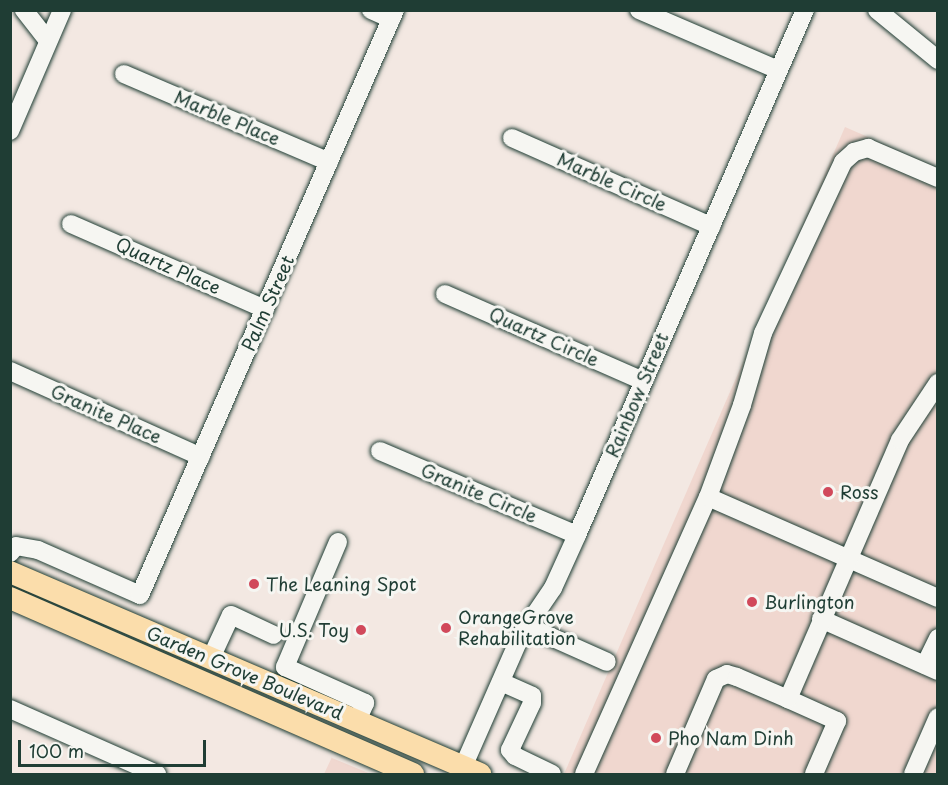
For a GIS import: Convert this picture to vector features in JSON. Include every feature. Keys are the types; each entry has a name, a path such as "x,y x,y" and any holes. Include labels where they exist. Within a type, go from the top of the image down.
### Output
{"main road":[{"name":"Garden Grove Boulevard","path":"10,572 211,658 281,677 357,721 468,772"},
{"name":"Garden Grove Boulevard","path":"10,598 413,774"}],"street":[{"path":"24,10 48,41"},
{"path":"10,131 62,10"},
{"path":"371,10 393,15"},
{"path":"639,10 778,70"},
{"name":"Rainbow Street","path":"468,772 501,682 529,624 553,588 577,535 805,10"},
{"path":"878,10 938,60"},
{"name":"Palm Street","path":"10,553 16,546 38,550 140,595 393,15"},
{"name":"Marble Place","path":"124,74 329,162"},
{"name":"Marble Circle","path":"512,138 711,226"},
{"path":"584,774 708,497 742,405 763,333 843,162 854,152 868,148 938,178"},
{"name":"Quartz Place","path":"71,224 265,309"},
{"name":"Quartz Circle","path":"445,294 643,381"},
{"name":"Granite Place","path":"10,371 201,457"},
{"path":"788,699 900,440 938,383"},
{"name":"Granite Circle","path":"380,451 577,535"},
{"path":"708,497 938,598"},
{"path":"281,677 338,542"},
{"path":"211,658 231,615 274,635"},
{"path":"821,619 932,668 938,638"},
{"path":"529,624 540,632 607,662"},
{"path":"675,774 716,678 727,674 837,721 814,774"},
{"path":"501,682 532,696 532,703 510,750 515,756 552,774"},
{"path":"10,709 157,774"},
{"path":"913,774 938,717"}],"shaded area":[{"path":"845,127 937,167 936,774 564,774"},
{"path":"332,758 371,774 324,774"}],"place":[{"name":"Ross","path":"828,492"},
{"name":"The Leaning Spot","path":"254,584"},
{"name":"Burlington","path":"752,602"},
{"name":"OrangeGrove Rehabilitation","path":"446,628"},
{"name":"U.S. Toy","path":"361,630"},
{"name":"Pho Nam Dinh","path":"656,738"}]}
